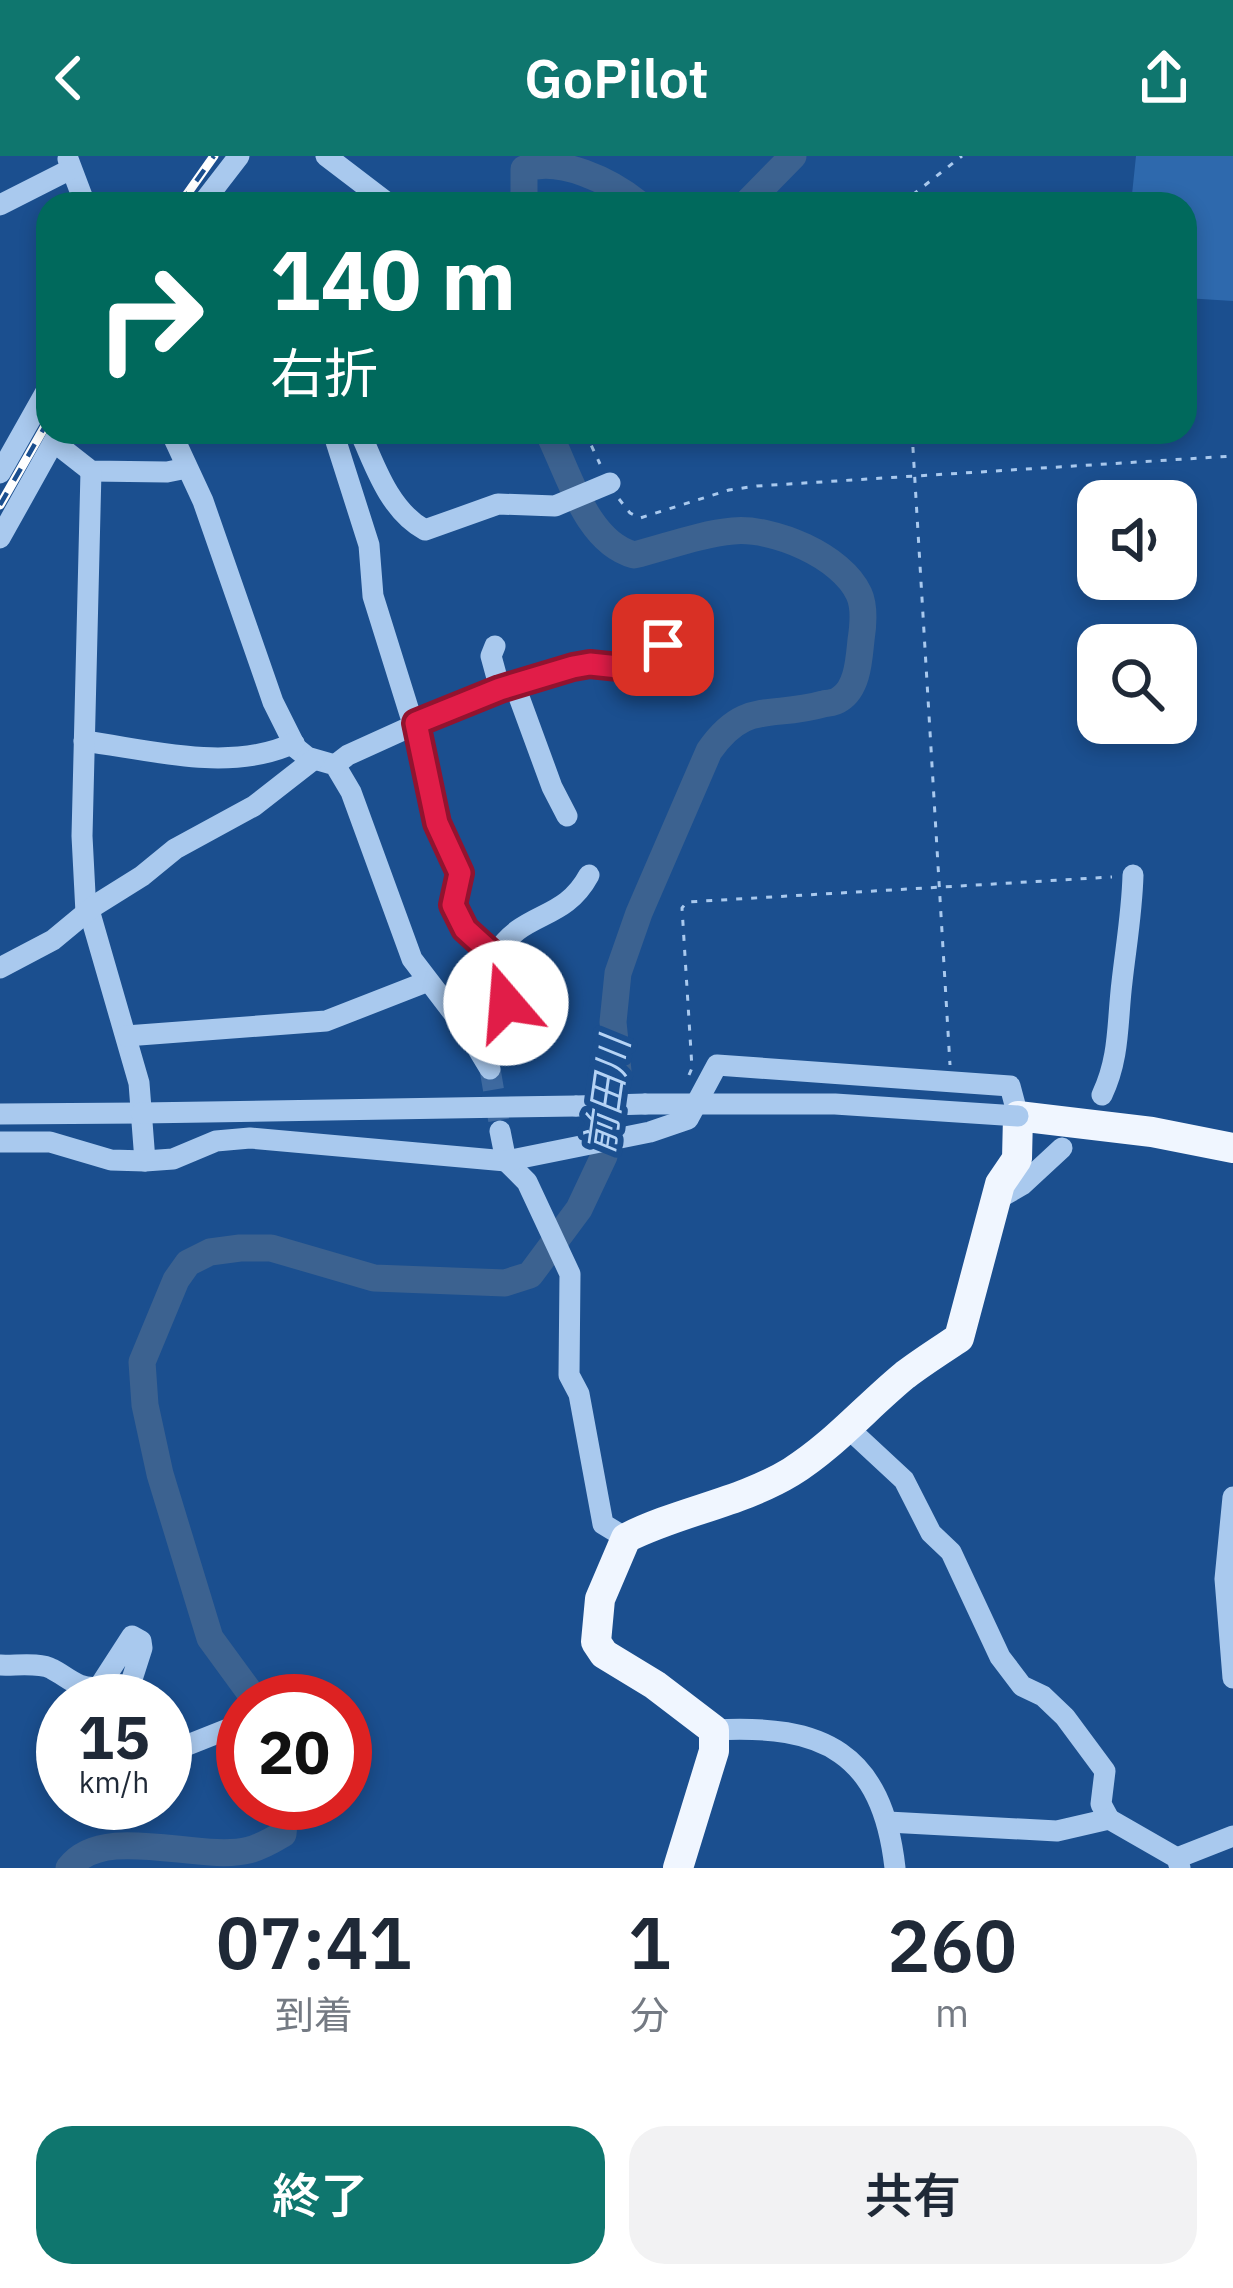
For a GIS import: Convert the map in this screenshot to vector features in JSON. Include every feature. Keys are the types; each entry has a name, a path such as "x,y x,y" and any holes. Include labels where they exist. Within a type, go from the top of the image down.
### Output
{"main road":[{"path":"678,1868 714,1751 714,1730 604,1654 596,1642 596,1610 626,1538 662,1520 756,1490 830,1447 908,1373 959,1338 994,1202 1003,1175 1017,1159 1018,1116 1152,1132 1233,1148"}],"street":[{"path":"211,192 239,156"},
{"path":"326,156 373,192"},
{"path":"0,205 69,162 80,192"},
{"path":"0,473 36,409"},
{"path":"0,538 53,444"},
{"path":"64,444 92,471 187,468"},
{"path":"176,444 203,501 273,702 294,743 324,763 351,792 404,942 426,982 467,1031 490,1070"},
{"path":"337,444 369,545 373,596 414,723 437,823 460,873 453,905 465,929 495,955 509,999 467,1031"},
{"path":"365,444 395,503 425,530 498,504 555,506 603,485"},
{"path":"92,471 82,836 87,911 139,1083 145,1161"},
{"path":"0,968 52,940 200,832 324,763 508,688 590,664 628,668 663,645"},
{"path":"495,646 491,656 567,816"},
{"path":"84,741 231,758 269,755 294,743"},
{"path":"495,955 513,930 570,902 589,875"},
{"path":"1102,1095 1114,1069 1121,1029 1133,875"},
{"path":"125,1036 326,1021 426,982"},
{"path":"0,1114 141,1112 835,1104 1018,1116 1010,1086 717,1065 688,1119 650,1132 506,1161 250,1138 216,1141 173,1159 110,1160 50,1142 0,1142"},
{"path":"500,1131 506,1161 527,1182 564,1254 570,1274 569,1375 579,1394 603,1524 626,1538"},
{"path":"994,1202 1022,1185 1062,1148"},
{"path":"848,1428 904,1480 932,1533 951,1552 1000,1657 1022,1686 1043,1696 1065,1717 1105,1771 1101,1804 1109,1820 1179,1863 1233,1836"},
{"path":"1233,1497 1225,1579 1233,1678"},
{"path":"107,1674 132,1636 141,1641 142,1648 134,1674"},
{"path":"0,1665 54,1669 59,1674"},
{"path":"714,1730 788,1730 818,1741 862,1773 887,1822 895,1868"},
{"path":"887,1822 1058,1831 1109,1820"}],"path":[{"path":"916,192 962,156"},
{"path":"589,444 603,485 640,518 740,488 1233,456"},
{"path":"913,444 951,1082"},
{"path":"689,1076 683,904 1133,875"}],"shaded area":[{"path":"1136,156 1233,156 1233,301 1197,299 1197,192 1132,192"}],"waterway":[{"name":"前田川","path":"758,192 793,156"},
{"path":"524,192 524,169 538,166 568,168 621,192"},
{"name":"前田川","path":"236,1674 210,1638 160,1474 145,1405 142,1362 176,1280 188,1263 210,1252 240,1248 271,1248 374,1278 505,1283 530,1275 579,1209 604,1156 618,1071 613,1022 618,973 709,751 747,717 838,700 851,688 856,672 862,605 838,568 786,539 749,531 708,535 634,555 617,548 591,521 554,444"},
{"name":"前田川","path":"69,1868 84,1855 105,1848 229,1853 253,1849 283,1830"}],"tunnel":[{"path":"490,1069 499,1122"}],"railway":[{"path":"188,192 214,156"},
{"path":"0,505 36,442"}],"route":[{"path":"506,1003 509,999 499,960 465,929 453,905 460,873 437,823 416,723 500,689 573,667 628,668 663,645"}]}
